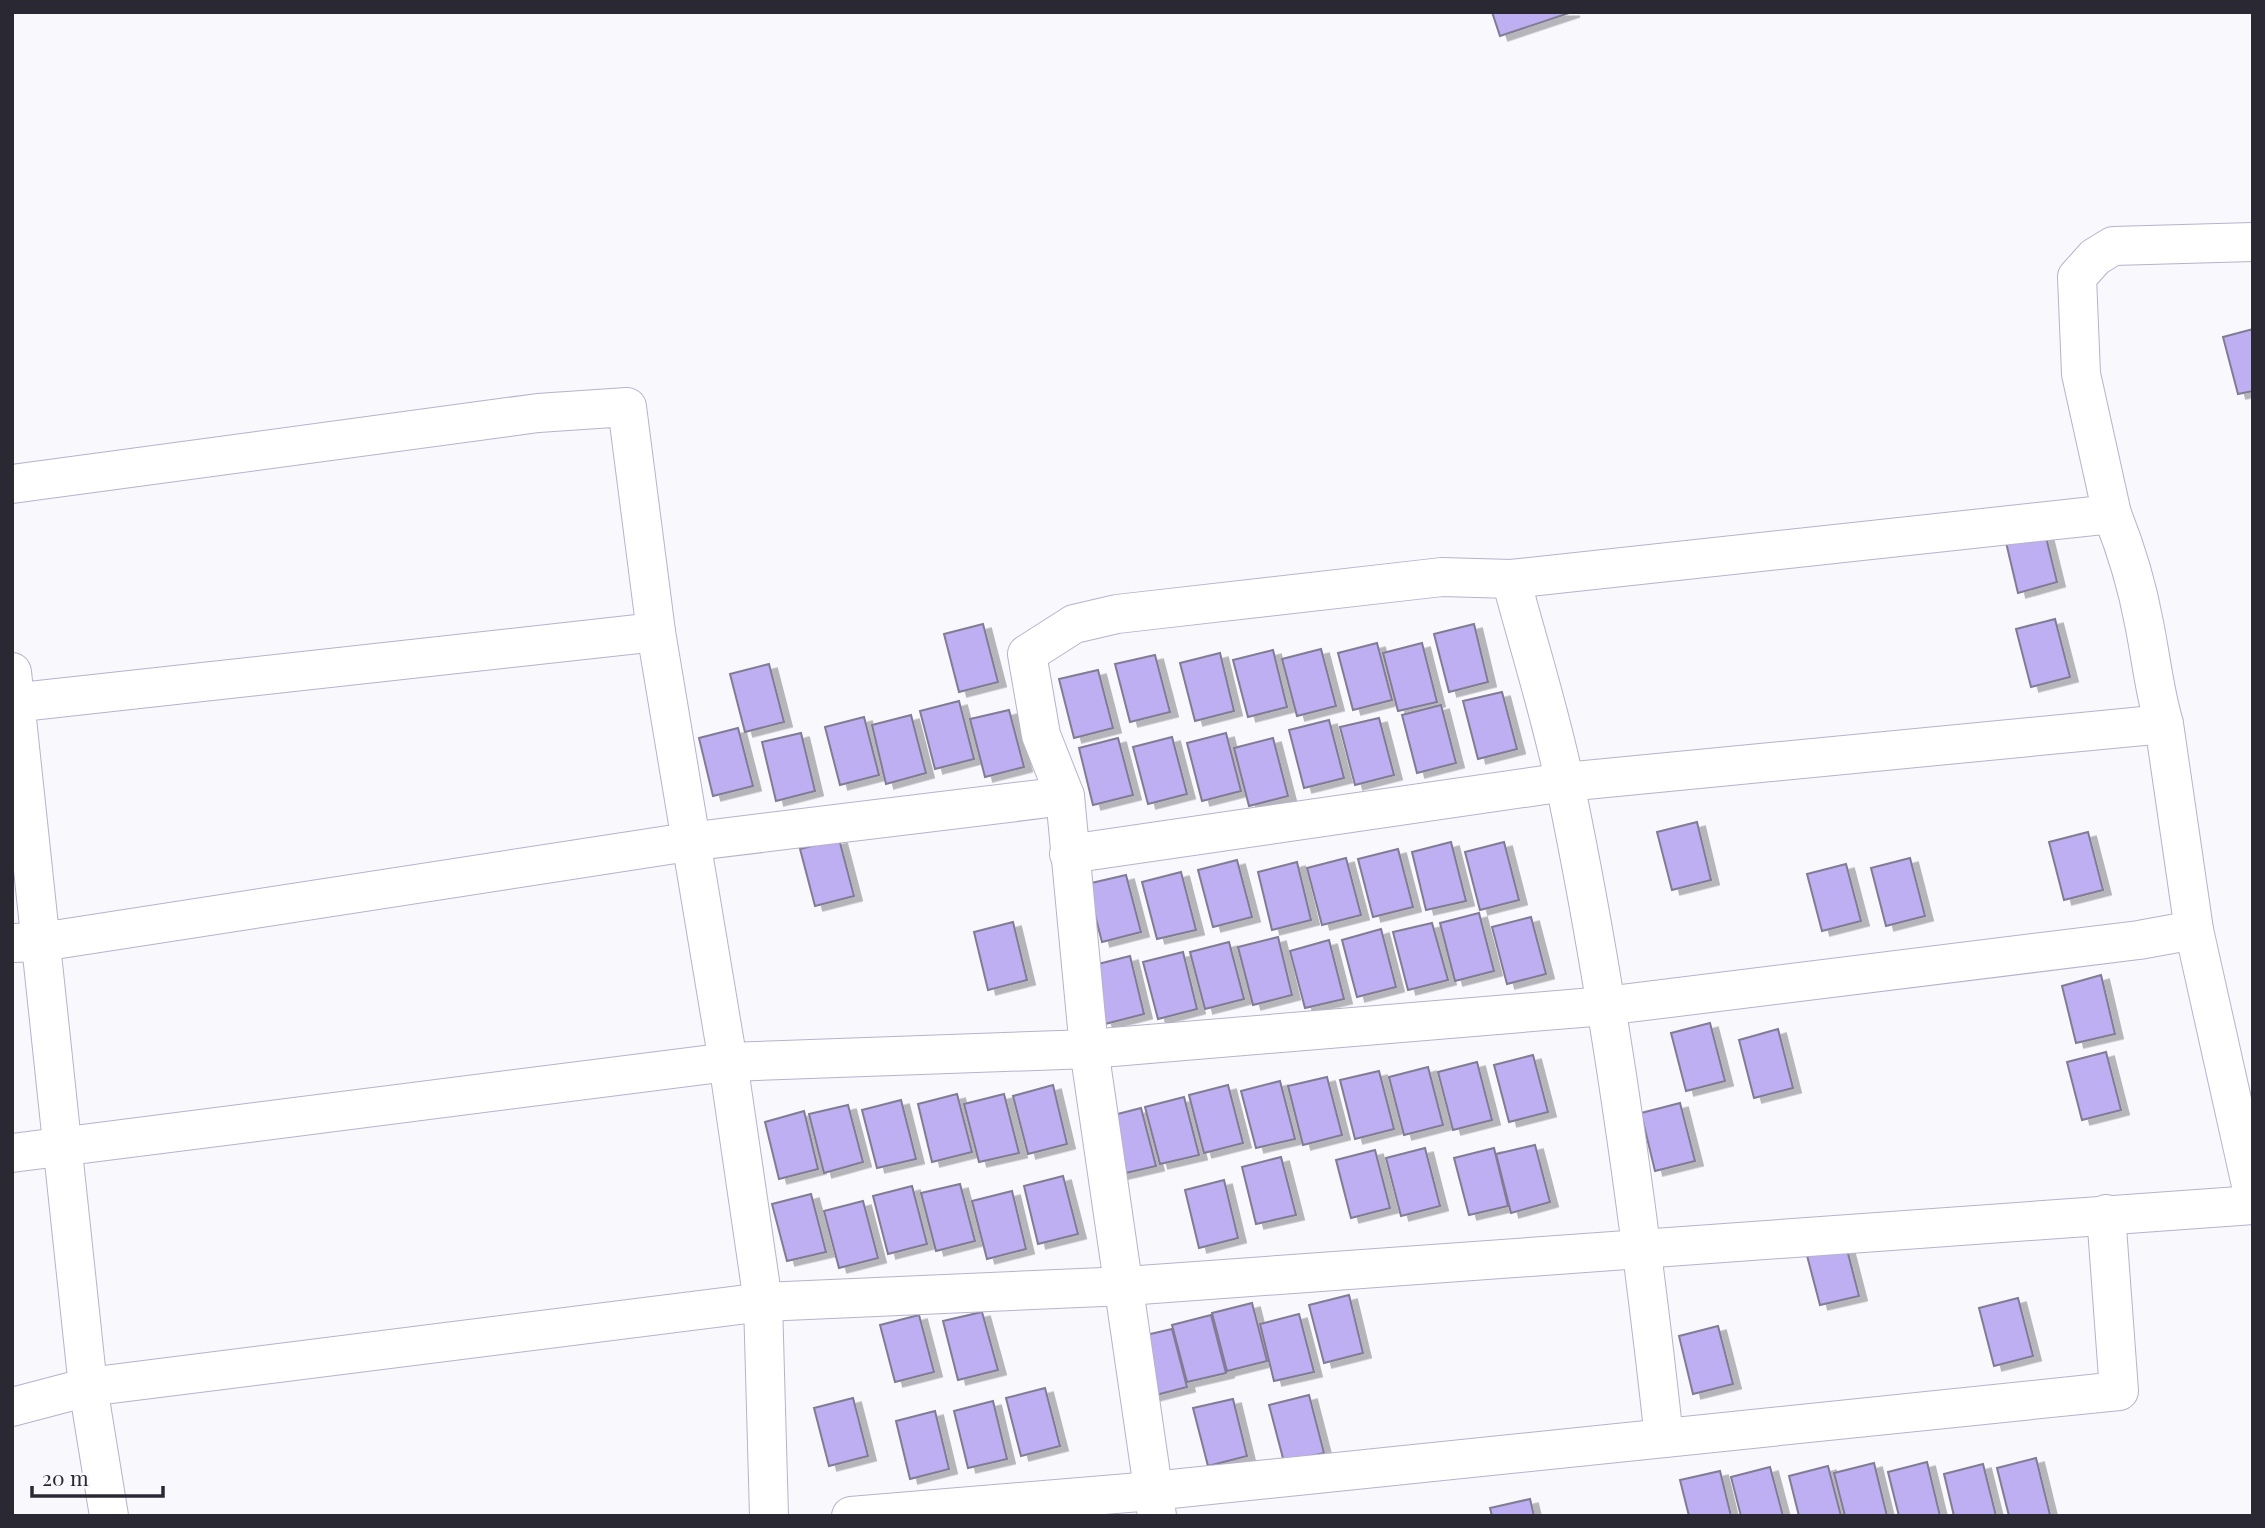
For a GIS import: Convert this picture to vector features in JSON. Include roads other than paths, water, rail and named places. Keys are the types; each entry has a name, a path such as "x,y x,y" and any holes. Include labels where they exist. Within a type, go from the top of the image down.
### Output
{"street":[{"path":"2253,242 2113,246 2095,257 2077,276 2081,374 2112,514 2130,558 2145,624 2155,691 2164,724 2194,930 2253,1194"},
{"path":"12,484 538,413 627,407 656,632 688,842 728,1062 763,1302 769,1516"},
{"path":"1155,1503 1126,1286 1089,1049 1065,796 1041,735 1027,654 1074,624 1117,614 1442,577 1511,579 2112,514"},
{"path":"1511,579 1565,782 1605,1006 1643,1250 1664,1438"},
{"path":"108,1516 88,1387 62,1146 27,943 14,692 656,632"},
{"path":"1069,854 1565,782 2164,724"},
{"path":"27,943 688,842 1065,796"},
{"path":"12,1153 728,1062 1089,1049 1605,1006 2139,940 2194,930"},
{"path":"12,1407 88,1387 763,1302 1126,1286 2253,1205"},
{"path":"851,1516 1155,1503 1664,1438 2119,1391 2106,1214"}]}
